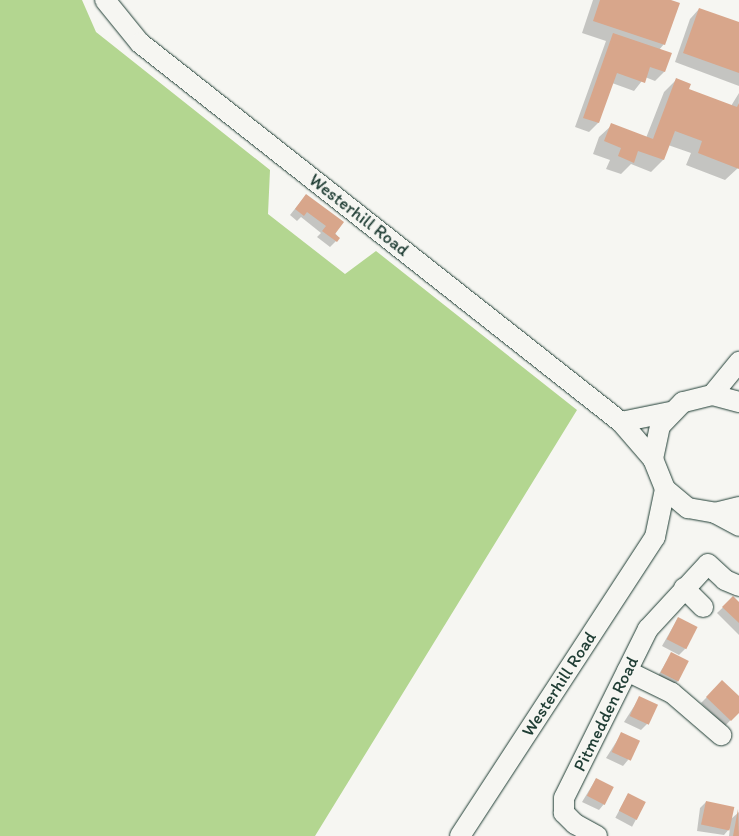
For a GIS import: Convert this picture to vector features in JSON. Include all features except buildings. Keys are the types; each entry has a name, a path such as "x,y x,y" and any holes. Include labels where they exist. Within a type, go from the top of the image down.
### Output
{"street":[{"name":"Westerhill Road","path":"104,0 140,43 621,422 653,459"},
{"path":"712,394 739,362"},
{"path":"621,422 670,412 697,396 712,394 739,402"},
{"path":"670,412 660,426 653,459 665,489 688,508 715,513 739,526"},
{"name":"Westerhill Road","path":"658,531 665,489"},
{"path":"715,513 739,507"},
{"name":"Westerhill Road","path":"460,836 658,531 688,508"},
{"name":"Pitmedden Road","path":"597,836 574,824 564,813 564,798 648,629 708,564 725,580 739,586"},
{"path":"684,588 703,607"},
{"path":"627,672 672,693 721,736"}],"green space":[{"path":"0,0 82,0 96,32 270,170 268,214 345,274 376,251 577,410 315,836 0,836"}]}
